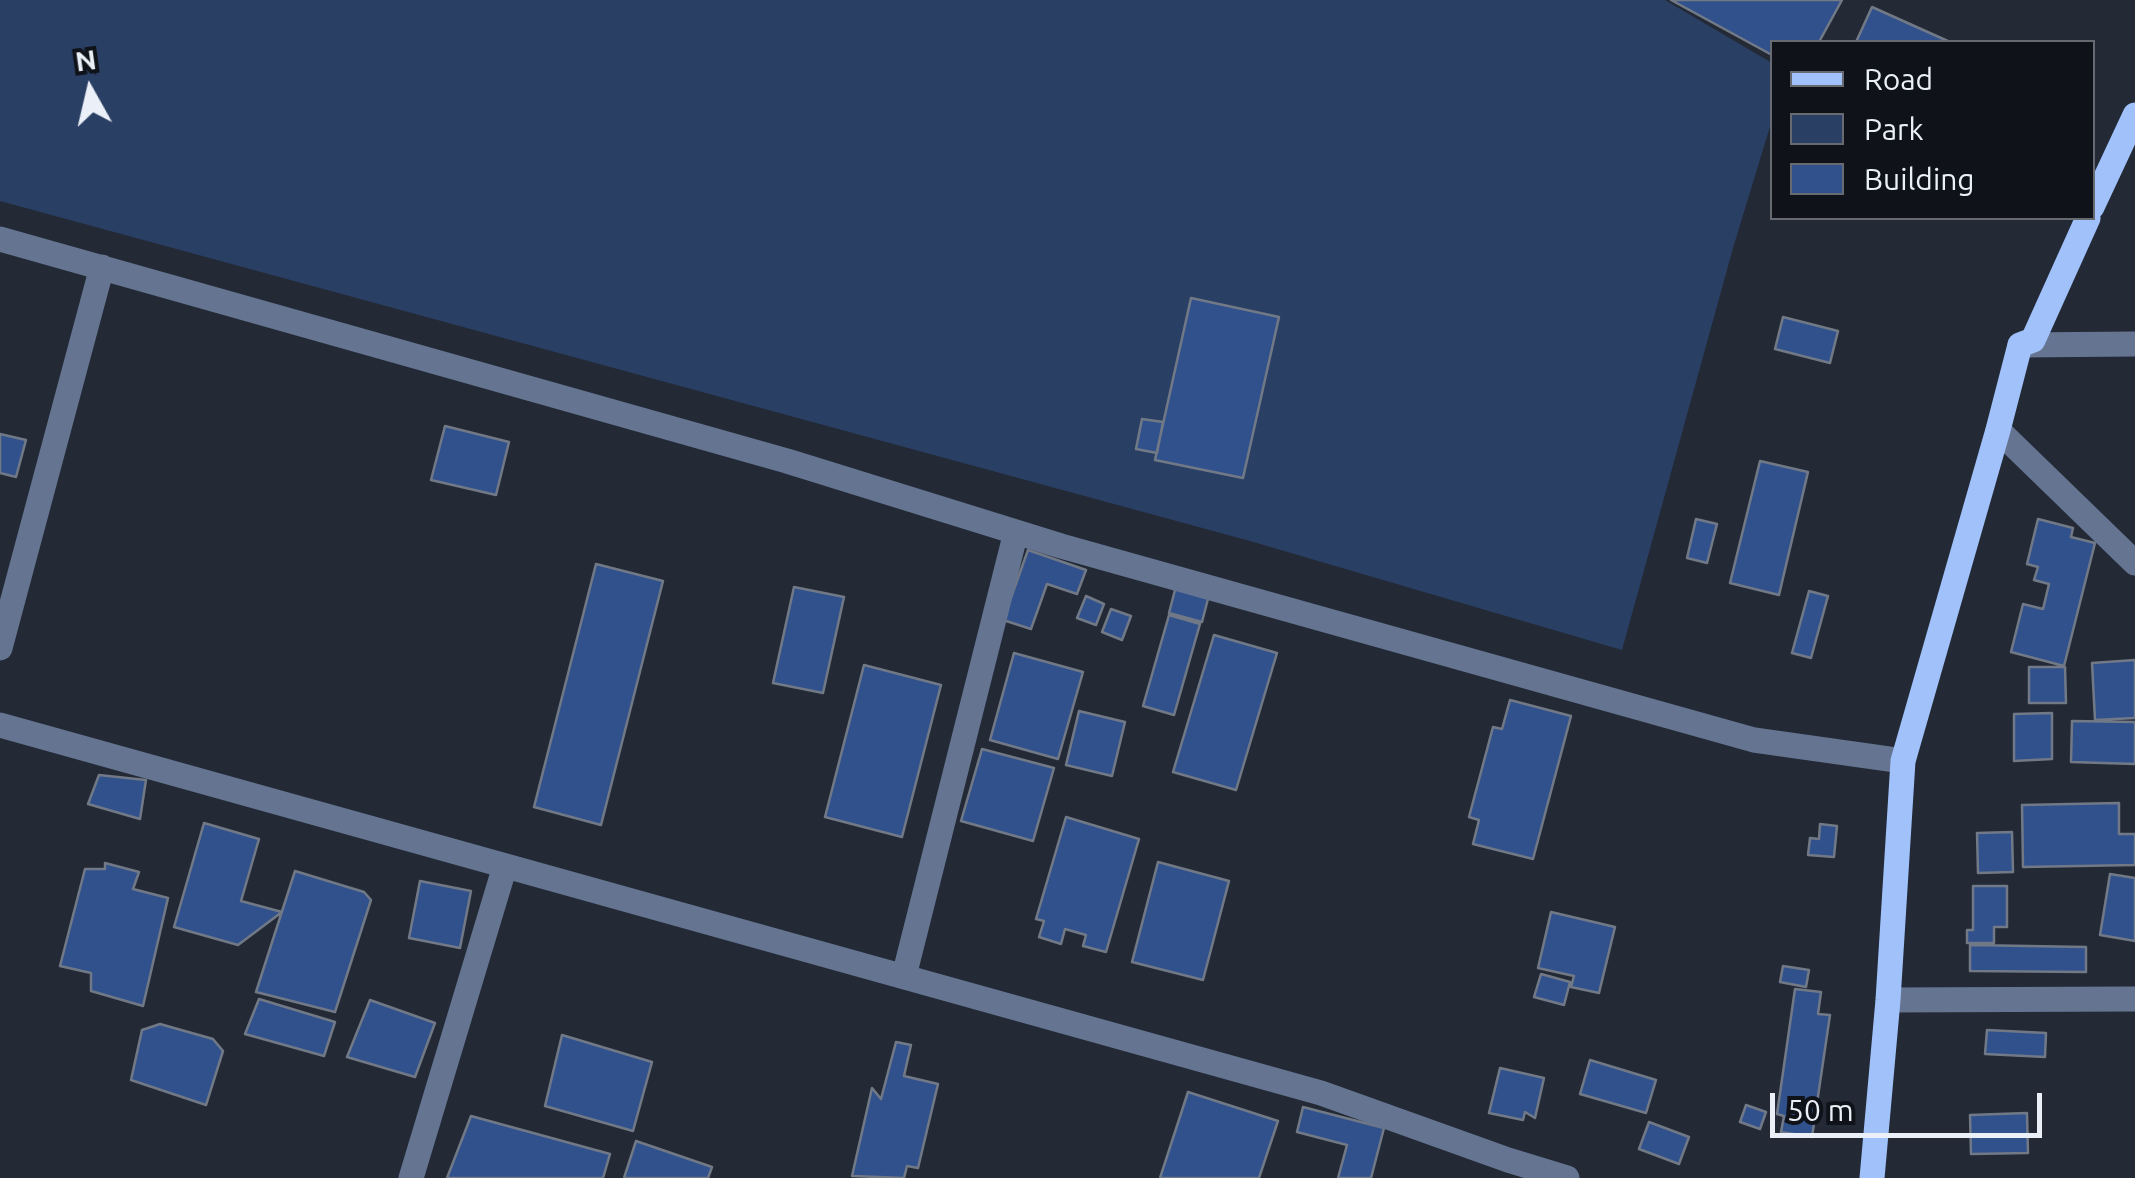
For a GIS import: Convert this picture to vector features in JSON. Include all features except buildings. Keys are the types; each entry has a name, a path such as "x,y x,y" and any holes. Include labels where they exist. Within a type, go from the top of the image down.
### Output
{"main road":[{"path":"2095,201 2135,115"},
{"path":"1872,1178 1903,762 2020,346 2034,340 2087,220"}],"street":[{"path":"0,239 1754,740 1903,762"},
{"path":"0,648 102,267"},
{"path":"2020,346 2135,344"},
{"path":"1998,430 2135,562"},
{"path":"904,976 1016,532"},
{"path":"0,725 1321,1093 1568,1178"},
{"path":"411,1178 505,866"},
{"path":"1888,1000 2135,999"}],"green space":[{"path":"0,0 1665,0 1770,62 1770,127 1622,650 1250,541 0,201"}]}
